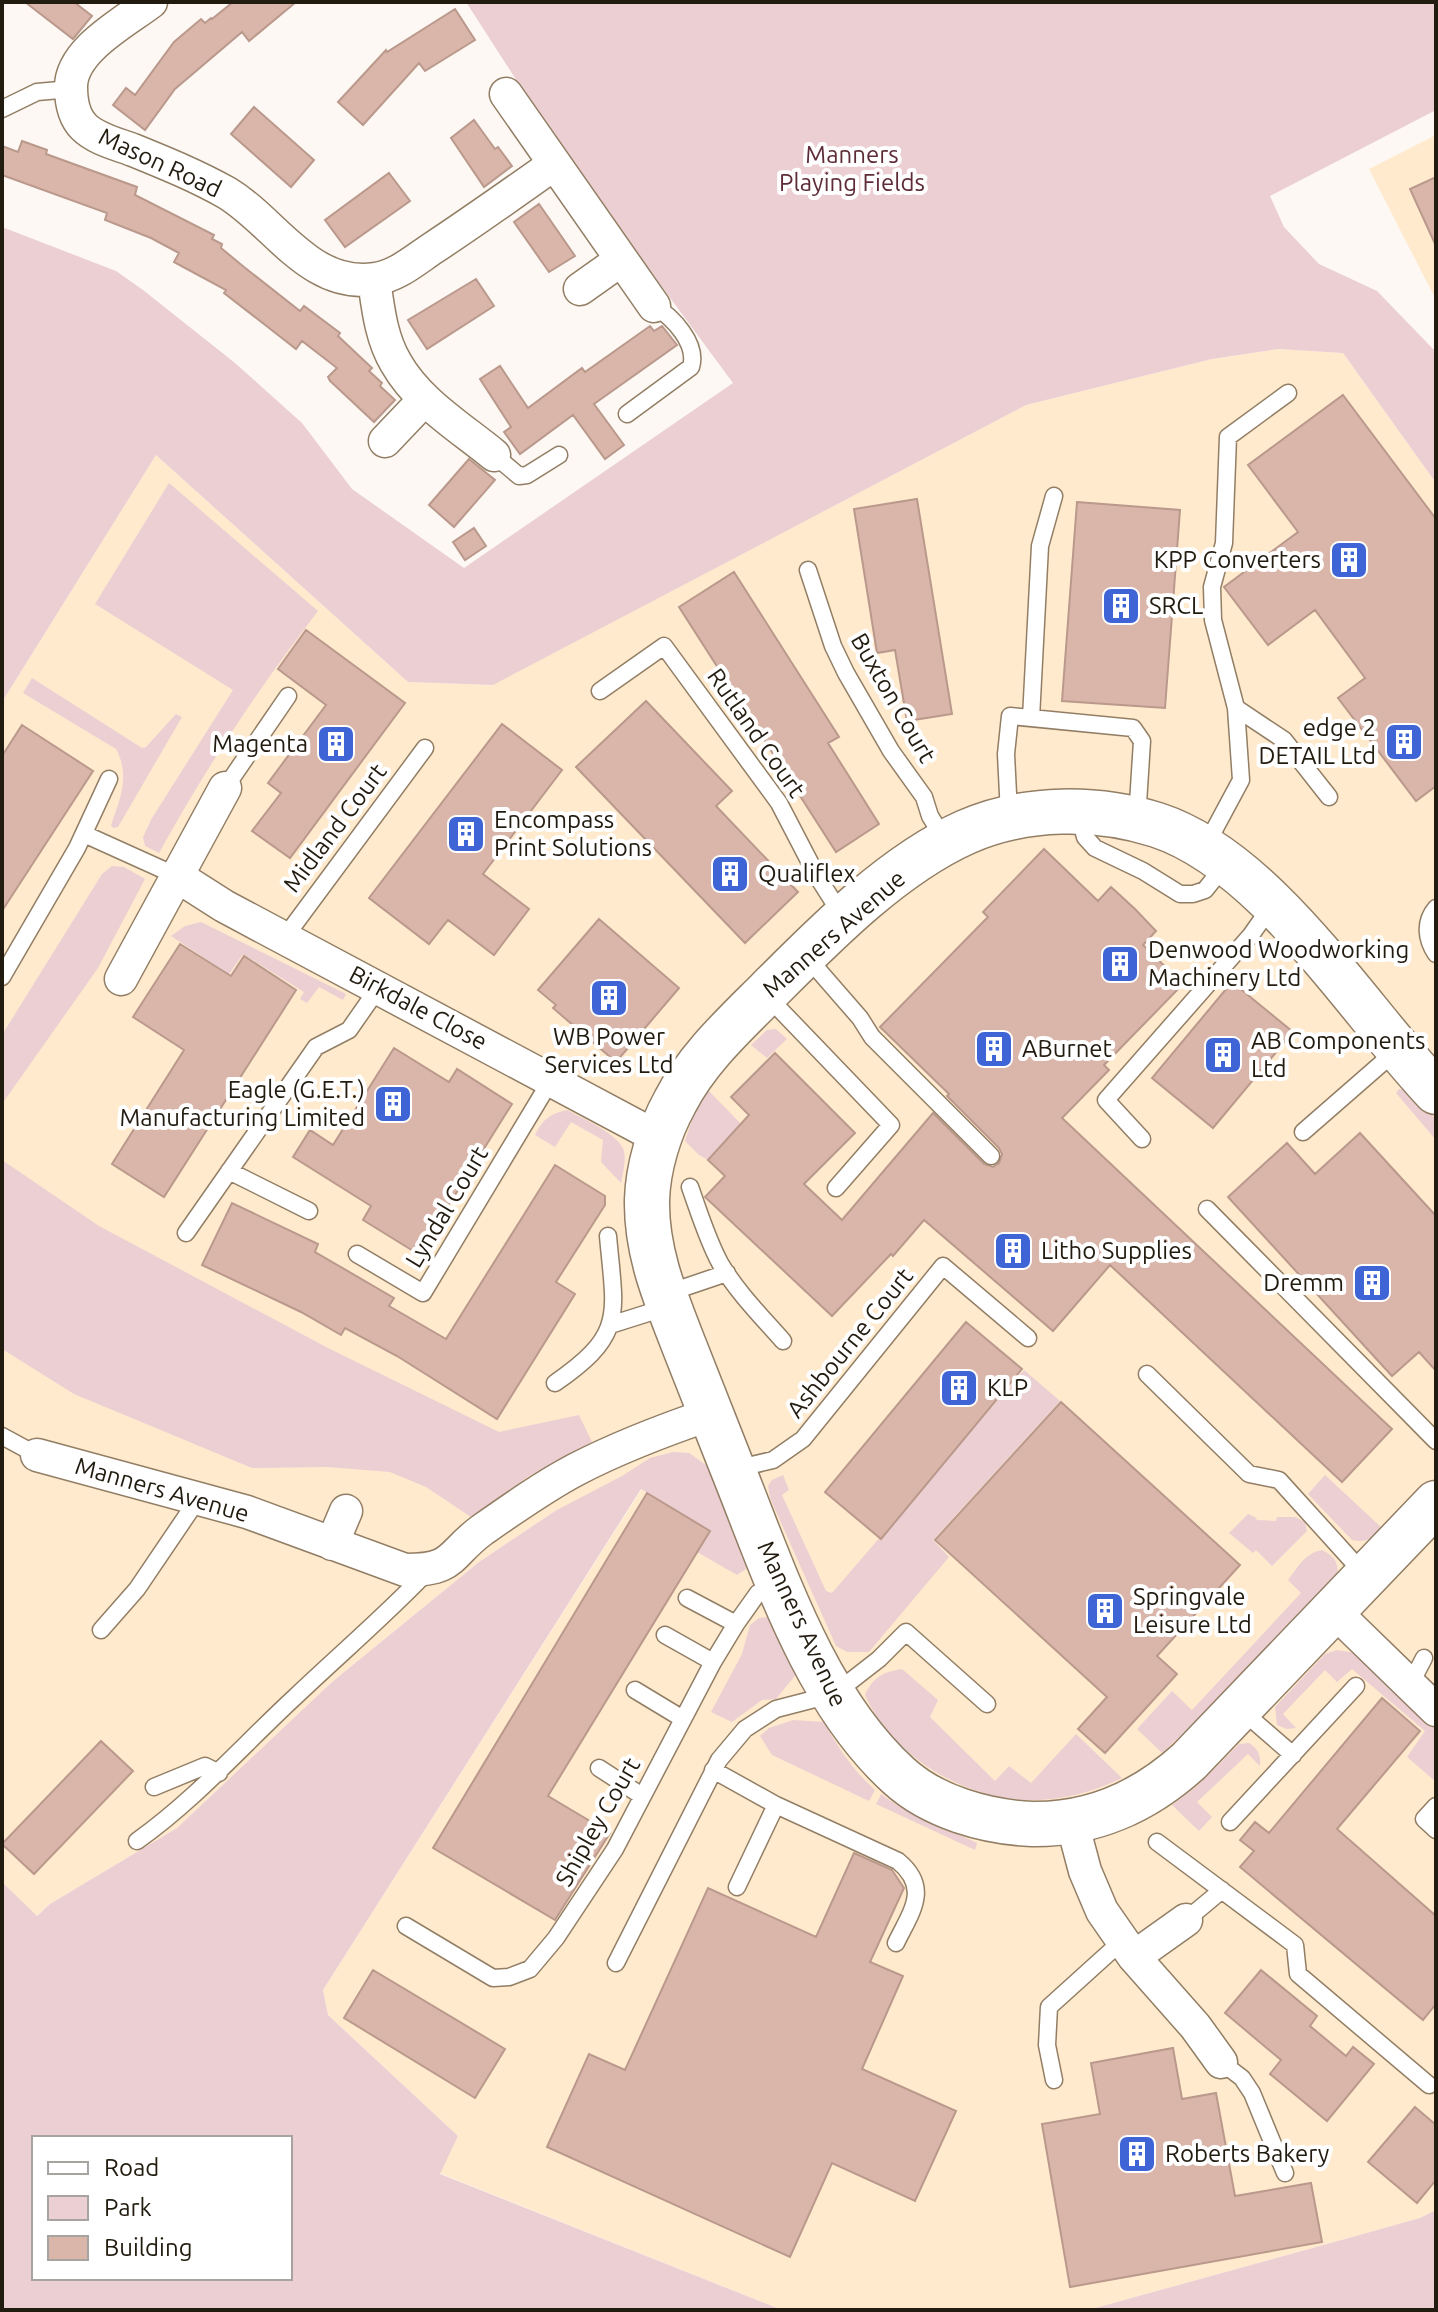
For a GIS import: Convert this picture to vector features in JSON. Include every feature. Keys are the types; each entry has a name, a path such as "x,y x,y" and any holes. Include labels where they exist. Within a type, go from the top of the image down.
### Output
{"street":[{"path":"71,89 76,68 93,45 151,2"},
{"name":"Mason Road","path":"71,89 76,116 93,134 187,173 230,195 310,263 348,278 374,280"},
{"path":"506,94 654,306"},
{"path":"494,455 424,400 394,361 380,317 374,280 402,269 553,165"},
{"path":"580,289 621,260"},
{"path":"385,441 424,400"},
{"path":"121,979 225,788"},
{"name":"Manners Avenue","path":"1436,1092 1397,1050 1296,927 1215,856 1192,840 1159,826 1137,820 1057,811 967,832 947,843 894,878 844,919 765,994 718,1041 674,1104 659,1138 650,1172 647,1219 656,1275 779,1582 812,1655 852,1727 902,1779 948,1806 988,1819 1018,1823 1072,1822 1116,1809 1144,1796 1170,1778 1240,1709 1436,1503"},
{"name":"Birkdale Close","path":"177,876 224,906 659,1138"},
{"path":"429,1570 450,1561 480,1532 573,1471 644,1437 711,1414"},
{"name":"Manners Avenue","path":"37,1455 247,1512 332,1544 385,1569 429,1570"},
{"path":"332,1544 346,1511"},
{"path":"1333,1610 1417,1671 1436,1710"},
{"path":"1072,1822 1092,1891 1110,1924 1221,2062"},
{"path":"1128,1949 1186,1920"}],"lane":[{"path":"2,109 37,92 71,89"},
{"path":"627,414 691,367 693,360 693,351 668,314 654,306"},
{"path":"1079,812 1085,837 1095,848 1143,871 1180,894 1205,890 1241,780 1236,708 1213,620 1212,587 1224,543 1228,437 1288,393"},
{"path":"494,455 519,476 527,475 559,455"},
{"path":"1031,718 1040,546 1054,496"},
{"name":"Buxton Court","path":"808,570 833,646 846,673 891,751 924,797 930,816 947,843"},
{"name":"Rutland Court","path":"600,691 664,646 779,803 817,876 844,919"},
{"path":"225,788 288,696"},
{"path":"1236,708 1284,740 1329,797"},
{"path":"1010,820 1006,754 1010,716 1133,728 1142,741 1137,820"},
{"name":"Midland Court","path":"285,937 425,748"},
{"path":"2,977 84,834 109,779"},
{"path":"84,834 177,876"},
{"path":"1142,1139 1106,1100 1251,935 1273,904"},
{"path":"1436,908 1429,920 1427,934 1436,954"},
{"path":"805,955 860,1018 872,1037 991,1156"},
{"path":"186,1233 316,1047 349,1030 379,987"},
{"path":"765,994 891,1125 836,1188"},
{"path":"1303,1132 1397,1050"},
{"name":"Lyndal Court","path":"357,1254 423,1293 551,1080"},
{"path":"229,1171 309,1211"},
{"path":"690,1187 711,1246 727,1273 741,1294 783,1341"},
{"path":"1207,1209 1436,1441"},
{"path":"555,1383 585,1362 601,1344 610,1325 614,1307 608,1236"},
{"name":"Ashbourne Court","path":"733,1469 773,1460 803,1439 943,1266 1028,1338"},
{"path":"610,1325 727,1273"},
{"path":"1147,1374 1249,1474 1279,1480 1366,1576"},
{"path":"2,1436 37,1455"},
{"path":"101,1630 137,1589 198,1499"},
{"path":"137,1841 171,1816 219,1773 294,1697 382,1619 429,1570"},
{"name":"Shipley Court","path":"406,1926 493,1978 509,1977 530,1969 556,1938 615,1849 736,1624 758,1593 779,1582"},
{"path":"687,1598 736,1624"},
{"path":"616,1963 713,1770 745,1729 776,1709 834,1694 879,1659 906,1632 987,1704"},
{"path":"665,1635 713,1662"},
{"path":"1230,1822 1356,1686"},
{"path":"635,1690 683,1719"},
{"path":"1240,1709 1293,1755"},
{"path":"154,1787 205,1766 219,1773"},
{"path":"599,1768 642,1796"},
{"path":"713,1770 776,1805 898,1861 911,1872 917,1887 915,1902 896,1943"},
{"path":"737,1887 776,1805"},
{"path":"1436,1806 1424,1819 1436,1830"},
{"path":"1157,1842 1295,1945 1298,1974 1429,2085"},
{"path":"1186,1920 1222,1890"},
{"path":"1054,2080 1047,2045 1049,2007 1128,1949"},
{"path":"1221,2062 1242,2078 1252,2093 1285,2173"}],"shaded area":[{"path":"1436,135 1436,300 1369,169"},
{"path":"1278,349 1343,353 1436,483 1436,2210 1420,2218 1088,2310 782,2310 439,2173 458,2136 328,2015 323,1990 641,1490 555,1511 479,1562 332,1682 177,1828 50,1904 36,1916 2,1882 2,702 156,455 408,682 492,685 1026,405 1212,359"}],"green space":[{"name":"Manners Playing Fields","path":"466,2 1436,2 1436,110 1270,196 1284,227 1319,264 1377,291 1436,352 1436,483 1343,353 1278,349 1212,359 1026,405 493,685 408,682 156,455 2,702 2,227 116,271 143,290 235,363 302,423 352,489 464,568 733,383 566,157"},
{"path":"169,483 318,611 234,729 159,853 145,846 143,837 233,690 95,604"},
{"path":"32,678 142,748 176,714 182,717 118,827 111,825 121,796 123,777 116,749 23,693"},
{"path":"112,866 124,867 145,879 98,968 2,1104 2,1035 102,874"},
{"path":"201,922 346,994 343,1000 319,987 307,1003 300,999 304,992 243,954 229,974 171,936 185,926"},
{"path":"776,1029 787,1039 767,1058 751,1045 767,1030"},
{"path":"1399,1089 1406,1090 1436,1119 1436,1140 1396,1093"},
{"path":"708,1090 741,1124 708,1160 685,1141 694,1113"},
{"path":"567,1110 600,1128 621,1145 625,1159 621,1183 601,1162 603,1140 571,1122 555,1147 535,1135 548,1118"},
{"path":"2,1160 99,1226 328,1348 499,1432 579,1415 592,1442 529,1476 471,1517 426,1487 390,1472 327,1467 252,1468 74,1394 2,1349"},
{"path":"1024,1370 1060,1401 933,1540 949,1557 869,1652 847,1652 836,1646 770,1498 768,1486 772,1480 783,1475 789,1490 782,1495 826,1591 832,1593"},
{"path":"673,1452 689,1453 706,1465 749,1562 746,1569 737,1575 697,1552 709,1530 641,1489 323,1990 328,2015 458,2136 440,2174 782,2310 2,2310 2,1882 37,1916 50,1904 177,1828 332,1682 479,1562 555,1511 650,1458"},
{"path":"1325,1475 1382,1528 1375,1535 1361,1541 1352,1540 1308,1494"},
{"path":"1248,1514 1257,1520 1276,1521 1277,1517 1295,1517 1305,1522 1307,1531 1272,1566 1256,1550 1253,1553 1229,1533"},
{"path":"1322,1550 1334,1560 1338,1575 1203,1715 1162,1753 1137,1729 1172,1691 1192,1710 1301,1593 1288,1580 1306,1557"},
{"path":"767,1617 774,1623 798,1672 776,1699 762,1700 732,1722 711,1712 742,1654 750,1625 759,1618"},
{"path":"1337,1650 1355,1653 1436,1730 1435,1781 1407,1757 1425,1731 1352,1669 1337,1682 1325,1670 1283,1714 1296,1728 1277,1725 1275,1707 1325,1654"},
{"path":"902,1669 938,1700 930,1717 995,1781 1009,1766 1031,1783 1076,1734 1122,1778 1070,1796 1024,1800 968,1788 942,1776 896,1741 878,1719 865,1695 879,1676"},
{"path":"793,1720 824,1722 846,1758 875,1790 869,1801 772,1755 760,1736 769,1728"},
{"path":"1249,1743 1258,1753 1260,1766 1248,1754 1197,1802 1212,1817 1199,1831 1172,1805 1196,1787 1239,1744"},
{"path":"881,1794 898,1806 977,1843 975,1850 876,1804"},
{"path":"1436,2210 1436,2310 1088,2310 1420,2218"}],"building":[{"path":"25,2 74,2 92,16 73,39"},
{"path":"233,2 296,2 249,41 242,32 175,89 145,130 113,105 126,88 135,95 174,42 201,19 205,23"},
{"path":"455,9 475,40 425,71 419,63 363,125 338,102 386,50"},
{"path":"254,107 314,160 291,187 231,134"},
{"path":"474,120 512,166 484,187 451,138"},
{"path":"22,141 47,150 46,154 137,187 135,195 214,235 212,239 222,244 221,248 300,311 304,306 340,333 338,336 372,368 369,371 395,400 374,422 330,381 328,377 337,368 302,341 296,349 224,293 226,290 174,262 179,253 105,220 107,213 2,175 2,146 18,152"},
{"path":"389,173 410,201 345,247 325,220"},
{"path":"1436,177 1436,246 1410,189"},
{"path":"539,204 575,256 549,272 514,222"},
{"path":"476,279 494,306 427,349 408,320"},
{"path":"650,326 654,331 662,326 677,345 594,404 624,445 605,459 573,415 520,454 504,432 511,427 480,379 500,366 528,408 582,368 585,372"},
{"name":"KPP Converters","path":"1343,395 1436,519 1436,786 1416,801 1338,698 1365,678 1315,610 1268,645 1224,587 1298,532 1248,465"},
{"path":"469,459 495,480 454,527 429,505"},
{"path":"917,499 952,714 907,721 895,650 877,653 854,509"},
{"name":"SRCL","path":"1077,502 1180,510 1165,708 1062,701"},
{"path":"474,528 486,546 465,560 453,542"},
{"path":"734,572 839,737 828,743 879,824 836,852 679,607"},
{"name":"Magenta","path":"306,630 405,703 290,858 252,831 281,793 268,783 326,705 278,669"},
{"path":"646,701 732,791 716,806 798,892 745,943 576,767"},
{"name":"Encompass Print Solutions","path":"502,724 562,770 483,874 529,909 494,955 448,920 429,944 369,898"},
{"path":"22,725 93,771 2,911 2,756"},
{"path":"1044,849 1098,901 1111,887 1135,909 1156,931 1143,945 1183,984 1104,1065 1109,1070 1062,1118 1392,1429 1342,1482 1110,1265 1053,1331 924,1220 893,1256 891,1254 832,1316 705,1197 725,1176 708,1160 749,1115 731,1097 775,1053 855,1133 804,1184 842,1220 933,1113 984,1164 993,1167 999,1163 1002,1154 999,1148 880,1027 988,917 983,912"},
{"name":"WB Power Services Ltd","path":"599,919 679,988 616,1062 553,1008 556,1005 538,990"},
{"path":"180,944 231,976 244,956 296,990 164,1197 112,1164 184,1050 133,1017"},
{"name":"AB Components Ltd","path":"1232,982 1293,1032 1213,1128 1152,1078"},
{"path":"394,1048 449,1082 457,1069 512,1104 418,1254 363,1220 371,1206 293,1157 310,1130 333,1145"},
{"name":"Dremm","path":"1360,1133 1436,1216 1436,1371 1419,1352 1392,1376 1228,1197 1287,1143 1315,1174"},
{"path":"555,1165 605,1196 605,1205 556,1282 575,1294 497,1419 397,1356 345,1328 341,1335 301,1312 202,1265 232,1203 318,1244 315,1252 394,1298 389,1306 446,1339"},
{"path":"966,1322 1022,1369 881,1539 825,1492"},
{"name":"Springvale Leisure Ltd","path":"1061,1402 1240,1565 1157,1656 1177,1674 1105,1753 1078,1729 1107,1697 935,1540"},
{"path":"647,1493 710,1531 548,1796 610,1833 555,1920 433,1848"},
{"path":"1382,1698 1420,1731 1337,1829 1436,1916 1436,2004 1423,2020 1240,1867 1254,1851 1240,1840 1255,1822 1269,1833"},
{"path":"101,1741 133,1771 34,1874 2,1844"},
{"path":"854,1853 892,1870 904,1888 870,1962 903,1976 862,2069 956,2111 915,2201 832,2163 790,2257 547,2147 589,2054 625,2070 708,1888 816,1937"},
{"path":"373,1970 505,2049 475,2098 344,2018"},
{"path":"1261,1970 1317,2016 1310,2026 1346,2056 1353,2047 1374,2064 1327,2121 1270,2074 1281,2060 1225,2013"},
{"name":"Roberts Bakery","path":"1173,2048 1182,2099 1216,2093 1235,2196 1311,2183 1322,2242 1070,2287 1042,2124 1100,2114 1091,2063"},
{"path":"1415,2107 1436,2125 1436,2180 1417,2203 1368,2162"}],"place":[{"name":"KPP Converters","path":"1349,560"},
{"name":"SRCL","path":"1121,606"},
{"name":"edge 2 DETAIL Ltd","path":"1404,742"},
{"name":"Magenta","path":"336,744"},
{"name":"Encompass Print Solutions","path":"466,834"},
{"name":"Qualiflex","path":"730,874"},
{"name":"Denwood Woodworking Machinery Ltd","path":"1120,964"},
{"name":"WB Power Services Ltd","path":"609,998"},
{"name":"ABurnet","path":"994,1049"},
{"name":"AB Components Ltd","path":"1223,1055"},
{"name":"Eagle (G.E.T.) Manufacturing Limited","path":"393,1104"},
{"name":"Litho Supplies","path":"1013,1251"},
{"name":"Dremm","path":"1372,1283"},
{"name":"KLP","path":"959,1388"},
{"name":"Springvale Leisure Ltd","path":"1105,1611"},
{"name":"Roberts Bakery","path":"1137,2154"}]}
